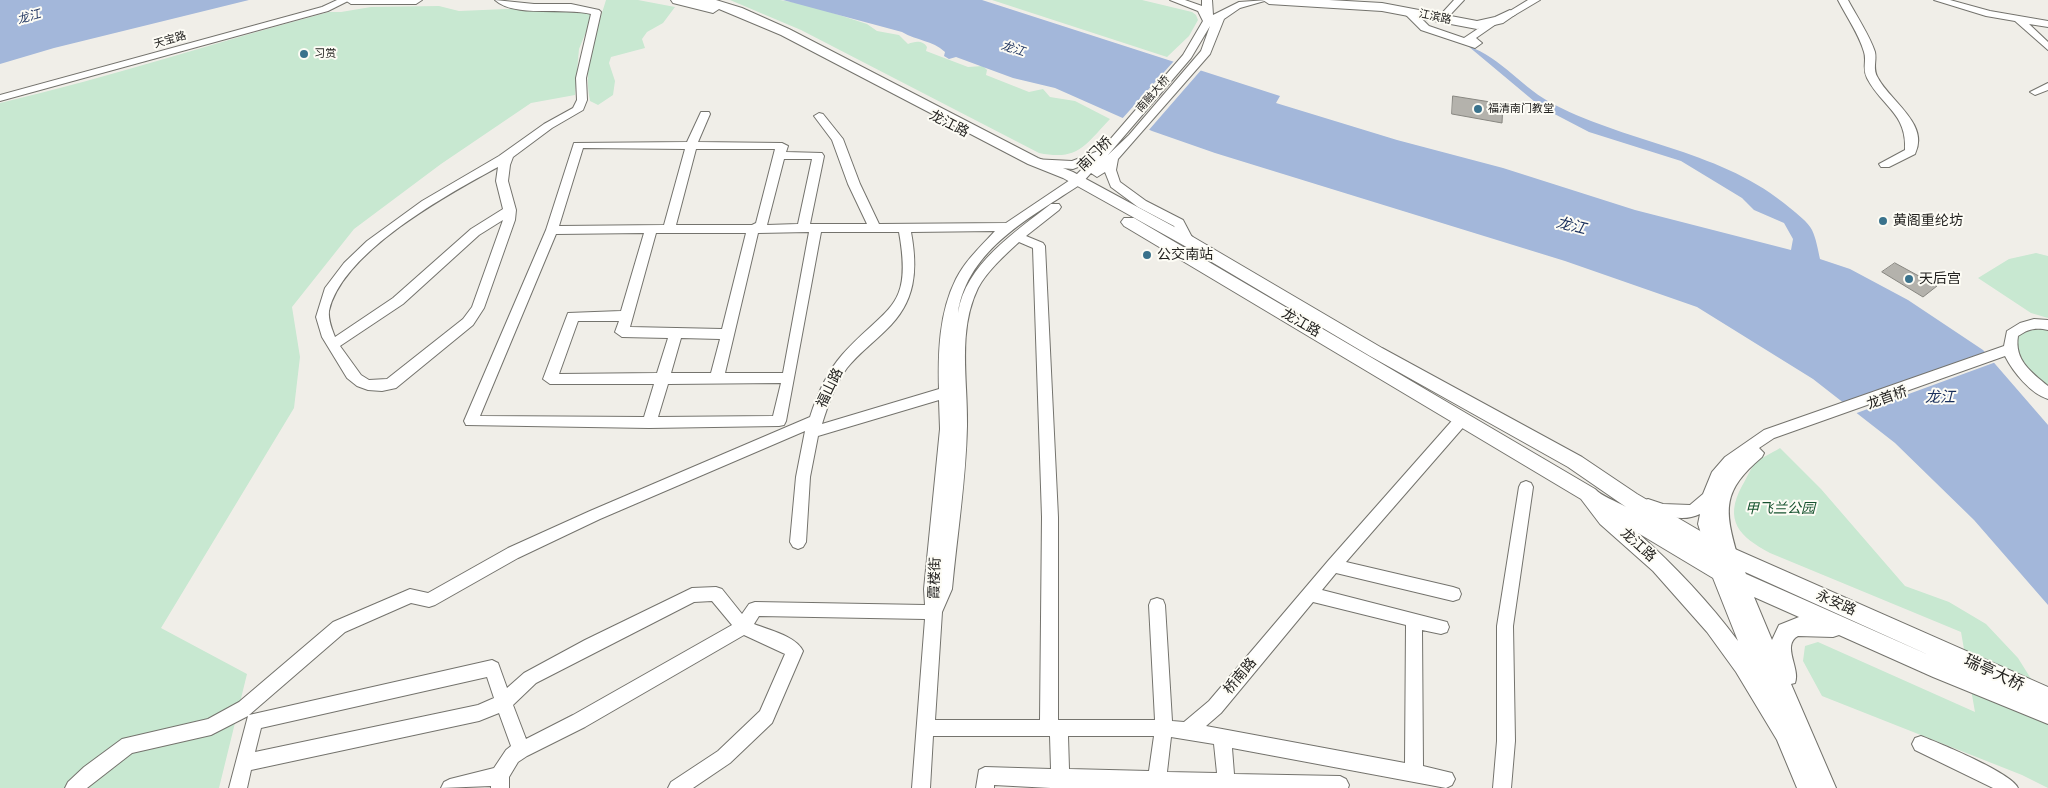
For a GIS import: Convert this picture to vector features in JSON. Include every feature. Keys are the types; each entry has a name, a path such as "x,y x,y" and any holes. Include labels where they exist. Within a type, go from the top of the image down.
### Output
{"main road":[{"path":"351,0 416,0"},
{"name":"龙江路","path":"677,0 724,12 774,34 1188,241 1376,352 1575,462 1630,500 1712,548"},
{"name":"龙江路","path":"703,0 738,11 793,36 1033,161 1588,494 1607,518 1660,565 1714,626 1744,665 1785,733 1808,788"},
{"name":"江滨路","path":"1269,0 1383,3 1407,11 1464,23 1485,24 1494,22 1506,11"},
{"name":"江滨路","path":"1357,0 1481,19 1506,11"},
{"path":"1588,494 1730,569 1785,733"},
{"path":"1712,548 1730,569 1825,788"},
{"name":"永安路","path":"1730,569 1855,632 1940,670"},
{"name":"永安路","path":"1730,569 1941,648"},
{"path":"1790,706 1790,684 1781,659 1780,641 1786,631 1797,626 1814,624 1855,632"},
{"name":"瑞亭大桥","path":"1941,648 2048,698"},
{"name":"瑞亭大桥","path":"1940,670 2048,714"}],"street":[{"name":"天宝路","path":"0,97 151,56 324,6 337,0"},
{"name":"天宝路","path":"0,97 325,10 345,0"},
{"path":"500,0 508,4 577,2 596,12 597,16 585,55 581,78 581,104 578,110 548,126 509,154 409,214 364,249 337,283 323,312 324,328 352,375 365,385 379,386 391,384 468,322 478,308 505,232 510,210 502,188 503,165 509,154"},
{"path":"1175,0 1202,9 1212,22"},
{"path":"1207,0 1212,22"},
{"path":"1212,22 1216,0"},
{"path":"1212,22 1231,8 1263,0"},
{"path":"1446,14 1459,0"},
{"path":"1506,11 1516,0"},
{"path":"1506,11 1535,0"},
{"path":"1842,0 1870,53 1868,60 1871,74 1879,89 1908,120 1913,136 1912,152 1885,164"},
{"path":"1939,0 2018,20 2048,24"},
{"path":"1953,0 1999,12 2048,20"},
{"path":"1407,11 1416,16 1420,24 1425,28 1476,44 1469,38 1494,22"},
{"path":"2018,20 2048,47"},
{"name":"南融大桥","path":"1120,132 1187,56 1212,22"},
{"name":"南融大桥","path":"1133,137 1206,52 1212,22"},
{"path":"2034,92 2048,86"},
{"path":"669,230 693,146 694,135 705,114"},
{"path":"819,116 837,139 845,163 876,228"},
{"name":"南门桥","path":"1108,155 1120,132"},
{"name":"南门桥","path":"1077,186 1108,155 1133,137"},
{"path":"753,229 761,225 782,146 578,145 552,230 471,421 649,423 779,421 789,378 816,228"},
{"path":"779,155 818,156 803,228"},
{"path":"1033,161 1073,165 1108,155 1110,170 1115,184 1142,204 1179,223 1188,241"},
{"name":"霞楼街","path":"934,612 944,589 950,532 960,426 957,361 965,308 973,285 1013,232 1077,186"},
{"path":"334,344 398,301 468,238 510,210"},
{"path":"552,230 904,228 1013,232 1039,246 1050,517 1054,729 1060,783"},
{"name":"福山路","path":"798,542 799,507 806,452 813,427 842,363 881,329 897,310 906,294 910,277 910,258 904,228"},
{"path":"717,378 753,229"},
{"path":"651,230 622,332 729,334"},
{"name":"霞楼街","path":"934,612 932,589 947,429 945,355 953,302 962,279 974,261 1000,233 1013,232"},
{"path":"626,316 573,316 550,379 789,378"},
{"path":"2048,325 2035,323 2019,328 2012,334 2001,353 2014,360 2048,394"},
{"path":"649,423 676,333"},
{"name":"龙首桥","path":"1771,436 2001,353"},
{"path":"74,788 90,773 128,745 211,727 245,708 339,627 410,596 429,600 513,553 595,515 813,427 945,393"},
{"name":"桥南路","path":"1187,731 1215,707 1333,566 1462,419"},
{"path":"1712,548 1706,524 1709,498 1717,476 1730,461 1771,436"},
{"path":"1730,569 1721,528 1720,514 1728,482 1738,468 1771,436"},
{"path":"1502,788 1506,742 1505,626 1526,487"},
{"path":"1630,500 1663,510 1693,511 1709,498"},
{"path":"1333,566 1453,594"},
{"path":"242,763 478,713 503,703 530,678 692,595 716,594 743,627 774,639 795,651 766,717 724,757 682,787"},
{"path":"1309,594 1441,627"},
{"path":"1155,784 1164,728 1157,605"},
{"path":"450,788 500,781 512,756 579,721 743,627 755,609 934,612 921,788"},
{"path":"1414,620 1414,773"},
{"path":"238,788 242,763 254,721 492,668 521,750"},
{"path":"924,728 1164,728 1446,778"},
{"path":"1222,737 1227,785"},
{"path":"1921,744 1993,778 2009,788"},
{"path":"985,788 985,776 1060,783 1341,786 1336,759"}],"green space":[{"path":"606,0 638,0 675,7 663,23 647,32 642,39 645,48 611,57 609,63 615,81 613,95 598,105 590,101 588,74 591,50"},
{"path":"730,0 780,0 808,5 867,24 877,31 899,35 908,44 921,42 927,47 926,51 968,67 983,66 987,70 986,75 1029,92 1043,89 1050,97 1075,101 1110,119 1087,143 1072,153 1053,155 1039,153 801,30"},
{"path":"992,0 1142,0 1192,12 1198,20 1189,36 1167,57"},
{"path":"439,6 459,11 554,7 587,11 591,14 591,20 579,49 575,95 531,103 441,164 354,229 292,307 300,357 294,408 161,628 247,674 219,788 0,788 0,103 83,82 329,12 371,7"},
{"path":"2036,253 2048,256 2048,318 2031,313 1978,278 2009,259"},
{"path":"2048,326 2048,389 2030,373 2015,354 2015,334 2023,329"},
{"name":"甲飞兰公园","path":"1780,448 1821,489 1905,586 1949,602 1986,624 2018,658 2048,706 2048,788 2022,775 1822,696 1803,661 1805,646 1818,642 1975,712 1961,632 1770,553 1750,541 1743,534 1738,527 1734,509 1742,486 1757,462"}],"water":[{"name":"龙江","path":"0,0 249,0 54,48 0,64"},
{"name":"龙江","path":"783,0 982,0 1280,96 1276,103 1397,140 1503,168 1635,210 1791,250 1793,239 1784,223 1754,210 1742,198 1681,161 1589,132 1541,107 1468,46 1491,58 1533,91 1555,105 1615,130 1707,161 1736,173 1764,189 1805,221 1813,233 1820,259 1850,269 1908,300 1983,350 2048,425 2048,605 1974,520 1895,443 1813,379 1697,307 1565,261 1215,153 1152,131 1055,88 1013,78 956,57 949,59 944,56 945,52 935,45 902,32"}],"pier":[{"path":"1174,61 1202,69 1148,131 1121,120"},
{"path":"1987,352 1996,362 1854,414 1842,404"}],"building":[{"name":"福清南门教堂","path":"1453,96 1503,104 1502,123 1452,114"},
{"name":"天后宫","path":"1895,263 1937,286 1923,297 1882,272"}],"place":[{"name":"习赏","path":"304,54"},
{"name":"福清南门教堂","path":"1478,109"},
{"name":"黄阁重纶坊","path":"1883,221"},
{"name":"公交南站","path":"1147,255"},
{"name":"天后宫","path":"1909,279"}]}
